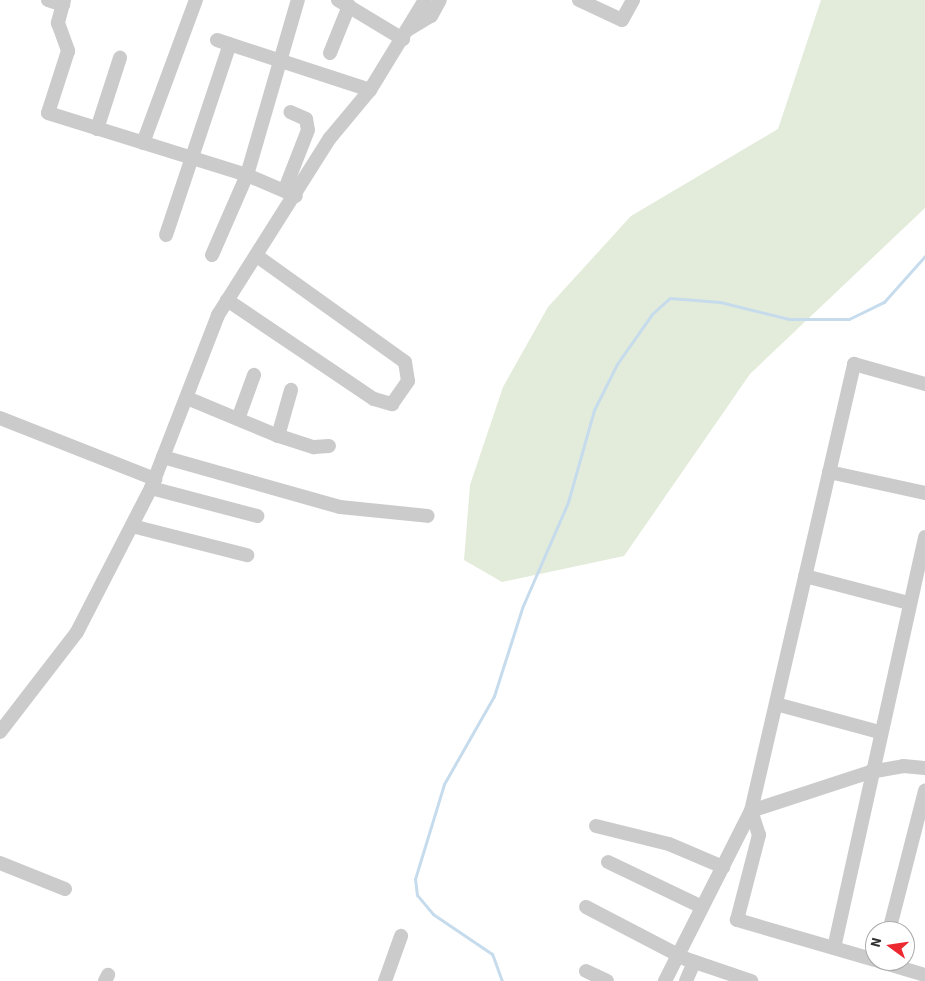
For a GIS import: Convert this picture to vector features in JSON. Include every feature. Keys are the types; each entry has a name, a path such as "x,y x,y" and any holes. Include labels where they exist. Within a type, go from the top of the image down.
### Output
{"street":[{"path":"48,0 63,3 58,23 68,50 48,113 246,175 291,192"},
{"path":"142,144 196,0"},
{"path":"212,255 246,175 282,63 298,0"},
{"path":"0,732 77,632 153,483 227,300 257,256 291,192 330,138 370,90 406,34 424,0"},
{"path":"406,34 431,16 440,0"},
{"path":"579,0 622,20 633,0"},
{"path":"330,53 343,3 406,34"},
{"path":"166,235 191,159 224,42 282,63 370,90"},
{"path":"97,129 120,58"},
{"path":"290,112 306,120 308,130 291,192"},
{"path":"227,300 374,399 392,404 408,381 405,362 257,256"},
{"path":"665,981 751,811 854,364 925,384"},
{"path":"238,419 254,375"},
{"path":"278,436 291,390"},
{"path":"187,398 278,436 314,447 329,446"},
{"path":"0,418 153,483 257,516"},
{"path":"163,457 340,507 428,516"},
{"path":"829,472 925,493"},
{"path":"132,526 247,555"},
{"path":"834,948 870,772 925,537"},
{"path":"805,576 910,603"},
{"path":"776,704 879,732"},
{"path":"751,811 870,772 903,766 925,768"},
{"path":"892,921 925,791"},
{"path":"751,811 759,835 737,920 865,957"},
{"path":"596,826 670,844 723,867"},
{"path":"608,862 702,907"},
{"path":"0,863 65,889"},
{"path":"586,907 694,962 751,981"},
{"path":"385,981 401,936"},
{"path":"686,981 694,962"},
{"path":"586,971 607,981"},
{"path":"912,971 925,975"}],"green space":[{"path":"821,0 925,0 925,208 750,374 624,556 502,582 464,560 470,485 503,387 548,307 631,216 778,129"}],"waterway":[{"path":"502,981 492,954 433,914 417,895 415,879 444,784 494,696 522,608 568,502 594,410 617,364 652,314 670,298 720,302 789,319 849,319 884,302 925,256"}]}
